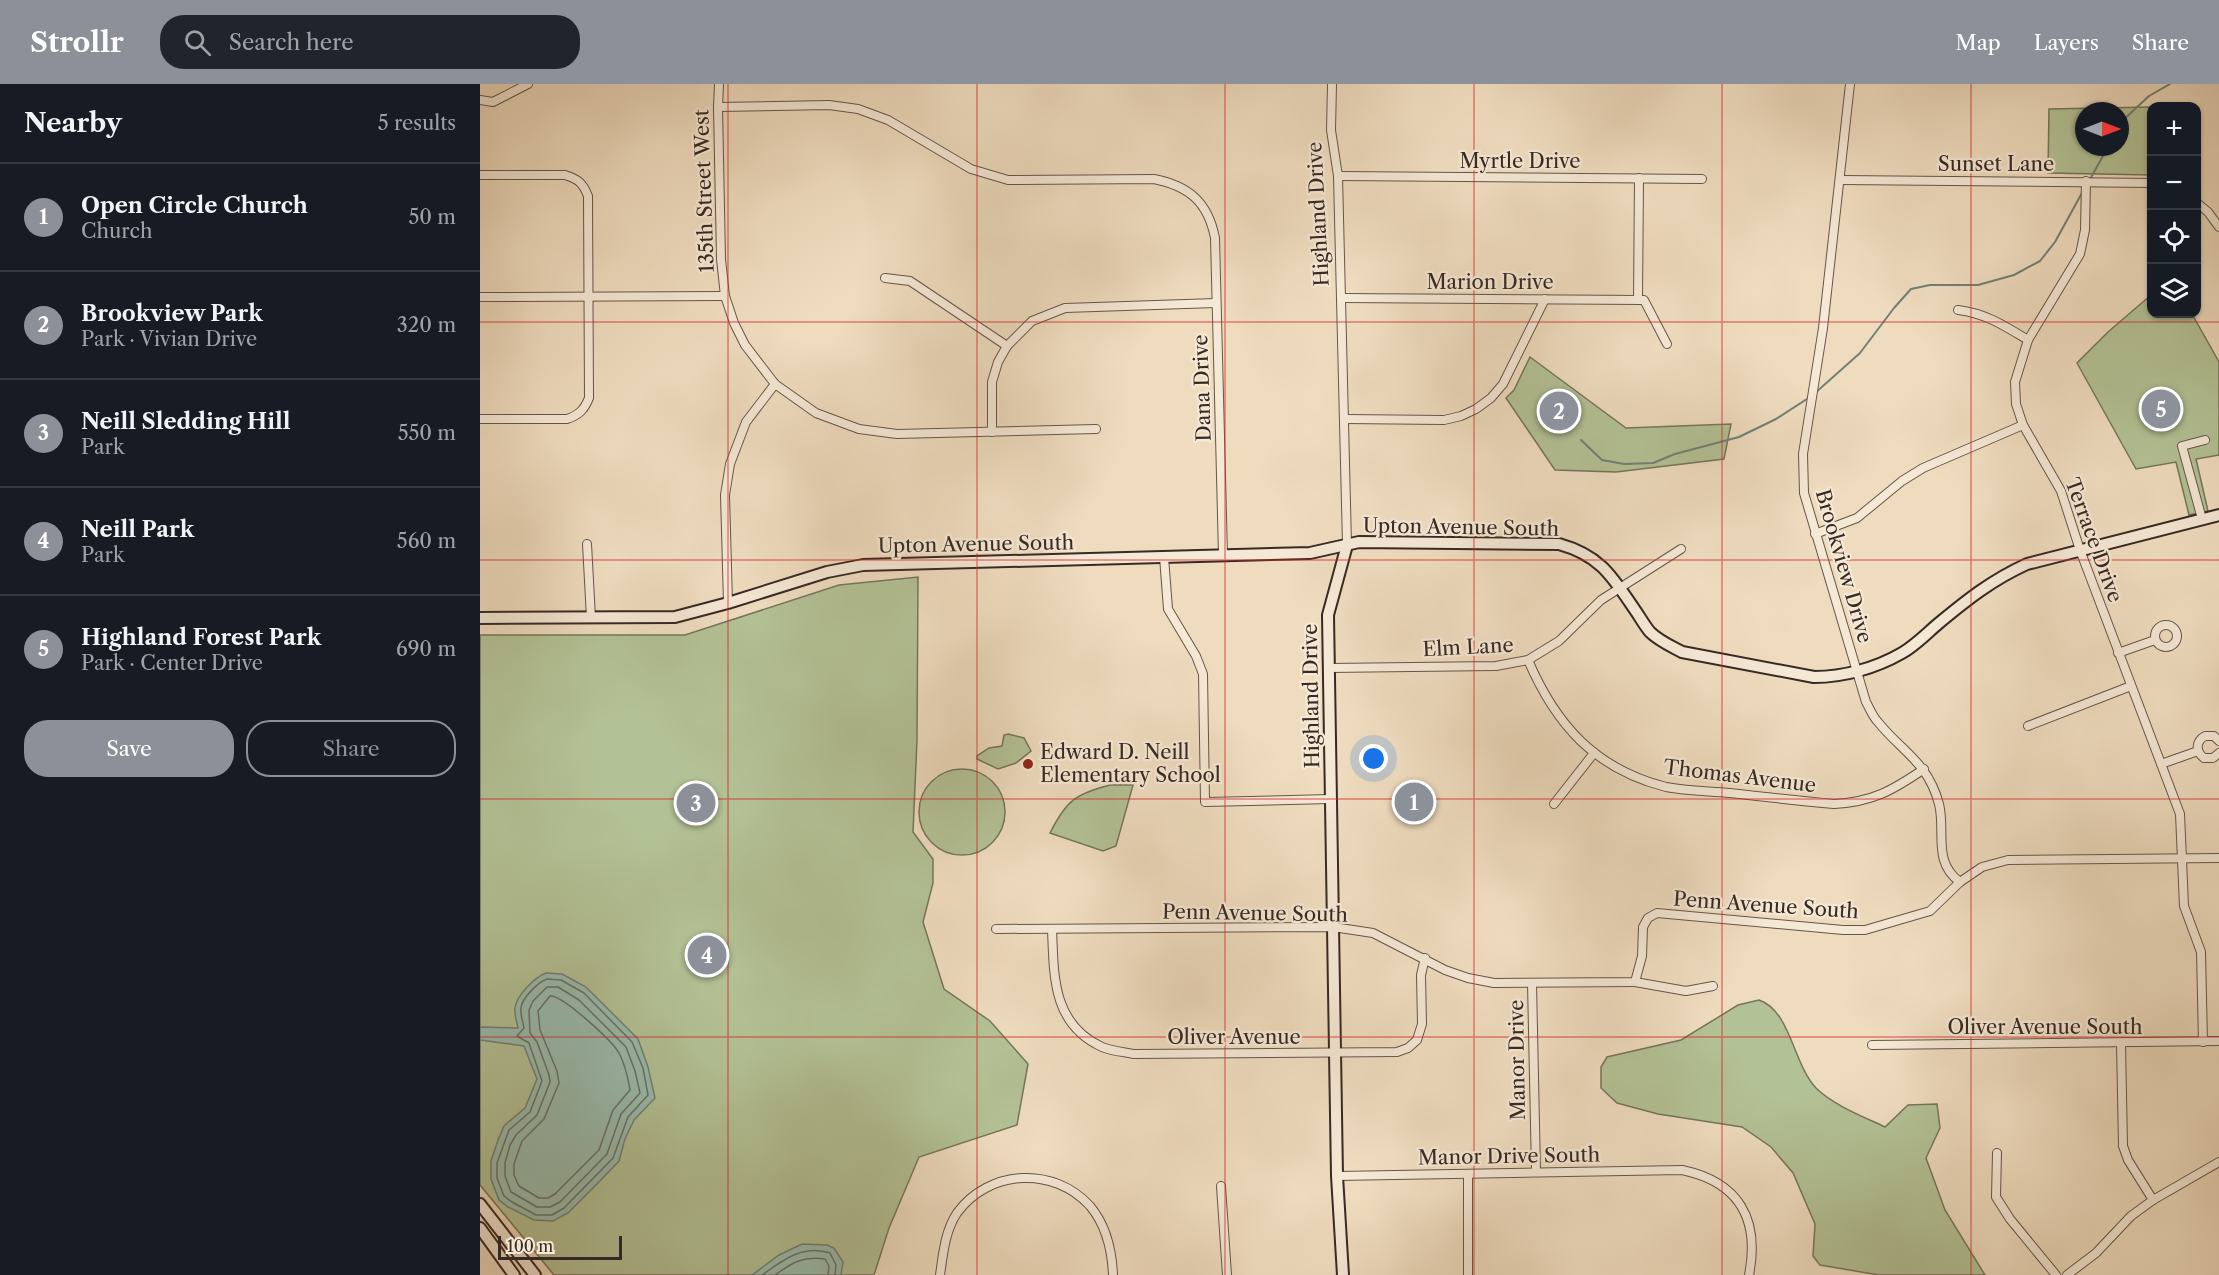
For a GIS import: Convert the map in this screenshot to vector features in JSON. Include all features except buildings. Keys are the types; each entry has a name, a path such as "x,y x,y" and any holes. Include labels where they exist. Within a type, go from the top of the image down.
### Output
{"street":[{"path":"480,100 493,102 528,84"},
{"name":"135th Street West","path":"719,84 717,107 721,259 725,296 734,323 745,345 775,384 816,413 859,429 897,434 1096,429"},
{"name":"Highland Drive","path":"1332,84 1331,130 1338,176 1347,545 1328,615 1337,1176 1343,1275"},
{"name":"Brookview Drive","path":"1850,84 1823,328 1803,454 1804,493 1866,702 1877,722 1924,769 1939,804 1942,850 1949,874 1960,882"},
{"name":"Dana Drive","path":"717,107 829,105 858,109 888,120 971,169 1008,180 1154,179 1175,183 1197,198 1212,221 1215,238 1223,555"},
{"path":"480,175 565,175 577,179 584,186 588,196 588,398 585,409 567,419 480,419"},
{"name":"Myrtle Drive","path":"1338,176 1702,179"},
{"path":"1639,178 1638,300 1644,300 1667,344"},
{"name":"Sunset Lane","path":"1840,180 2147,183"},
{"name":"Terrace Drive","path":"2086,181 2085,230 2080,254 2028,340 2015,382 2016,404 2023,424 2061,491 2080,550 2180,814 2184,906 2201,952 2203,1042"},
{"path":"2201,206 2219,227"},
{"path":"885,278 910,281 1007,346"},
{"path":"480,297 725,296"},
{"name":"Marion Drive","path":"1341,298 1638,300"},
{"path":"1344,419 1444,420 1476,410 1503,384 1545,299"},
{"path":"992,432 992,382 998,362 1007,346 1032,321 1065,308 1216,303"},
{"path":"1958,310 1974,312 1996,320 2028,340"},
{"path":"728,603 725,495 730,464 746,422 775,384"},
{"path":"1815,534 1857,518 1902,481 1923,468 2023,424"},
{"path":"2202,519 2182,446 2205,440"},
{"name":"Upton Avenue South","path":"480,618 675,617 827,572 863,565 1310,553 1359,542 1559,544 1577,549 1605,568 1651,632 1665,644 1682,652 1814,677 1834,677 1886,661 1905,651 1979,590 2002,575 2027,564 2219,515"},
{"path":"587,544 591,618"},
{"name":"Elm Lane","path":"1329,668 1496,666 1528,660 1559,641 1601,600 1681,549"},
{"path":"1164,557 1168,609 1196,656 1203,675 1205,802 1330,799"},
{"path":"2118,653 2156,640"},
{"name":"Thomas Avenue","path":"1528,660 1553,710 1572,733 1594,753 1630,774 1667,787 1834,804 1857,803 1879,797 1924,769"},
{"path":"2028,726 2131,686"},
{"path":"2219,741 2214,736 2205,736 2199,742 2198,751 2200,755 2208,759 2219,753"},
{"path":"2161,764 2198,751"},
{"path":"1554,804 1594,753"},
{"name":"Penn Avenue South","path":"996,929 1333,927 1373,933 1445,970 1468,978 1494,983 1635,982 1642,956 1643,927 1648,918 1657,913 1865,930 1929,911 1960,882 1982,867 2008,860 2219,858"},
{"name":"Oliver Avenue","path":"1052,929 1054,980 1060,1004 1076,1029 1102,1047 1134,1054 1397,1052 1408,1048 1417,1040 1422,1024 1421,975 1425,958"},
{"path":"1635,982 1686,991 1713,986"},
{"name":"Manor Drive","path":"1532,983 1536,1172"},
{"name":"Oliver Avenue South","path":"1872,1045 2219,1041"},
{"path":"2121,1042 2123,1146 2128,1160 2153,1200"},
{"path":"1997,1153 1996,1197 2010,1219 2056,1275"},
{"path":"2067,1275 2096,1253 2131,1216 2153,1200 2219,1162"},
{"name":"Manor Drive South","path":"1337,1176 1682,1170 1702,1174 1722,1185 1743,1207 1753,1237 1749,1275"},
{"path":"1468,1174 1468,1275"},
{"path":"939,1275 947,1232 957,1214 970,1198 990,1185 1011,1178 1033,1177 1056,1183 1074,1192 1090,1207 1103,1226 1110,1247 1113,1275"},
{"path":"1221,1186 1227,1275"},
{"path":"480,1204 535,1275"},
{"path":"480,1228 514,1275"}],"shaded area":[{"path":"2129,107 2147,107 2147,175 2048,173 2049,109 2075,108 2075,156 2129,156"},
{"path":"2147,298 2147,318 2194,318 2219,362 2219,455 2196,459 2208,511 2189,515 2176,462 2136,469 2077,363"},
{"path":"1530,357 1626,428 1731,424 1724,459 1616,472 1555,470 1506,398 1514,390"},
{"path":"918,577 917,740 913,832 933,859 933,883 923,922 944,989 990,1021 1028,1064 1017,1125 919,1157 889,1228 874,1275 554,1275 480,1185 480,635 685,635 839,585"},
{"path":"1004,735 1024,738 1031,751 1016,763 998,769 977,759 977,756 989,748 1002,746"},
{"path":"962,769 986,776 998,788 1005,812 998,836 986,848 962,855 938,848 926,836 919,812 926,788 938,776"},
{"path":"1110,785 1133,785 1116,846 1103,851 1050,833 1061,813 1073,800"},
{"path":"1759,1000 1770,1006 1785,1026 1808,1078 1823,1094 1840,1105 1885,1127 1908,1105 1937,1104 1940,1128 1926,1158 1945,1210 1985,1275 1879,1275 1820,1265 1813,1256 1815,1224 1793,1173 1771,1147 1742,1127 1658,1114 1617,1103 1601,1088 1601,1067 1607,1057 1681,1040 1738,1005"}],"water":[{"path":"546,973 562,974 586,987 638,1039 648,1067 655,1098 634,1120 625,1139 619,1161 568,1213 553,1221 534,1220 499,1200 491,1179 491,1161 504,1126 525,1108 537,1079 524,1046 480,1040 480,1027 518,1028 515,1015 516,1003 532,983"},
{"path":"802,1244 827,1245 834,1248 843,1262 841,1275 752,1275 779,1255"}],"waterway":[{"path":"2129,115 2149,96 2170,84"},
{"path":"2089,181 2103,156"},
{"path":"1814,394 1860,353 1911,289 1930,285 1978,285 2014,275 2040,261 2055,242 2083,191"},
{"path":"1581,440 1602,460 1624,464 1653,463 1675,454 1739,437 1776,419 1810,397"}],"place":[{"name":"Highland Forest Park","path":"2161,409"},
{"name":"Brookview Park","path":"1559,411"},
{"name":"Edward D. Neill Elementary School","path":"1028,764"},
{"name":"Open Circle Church","path":"1414,802"},
{"name":"Neill Sledding Hill","path":"696,803"},
{"name":"Neill Park","path":"707,955"}]}
